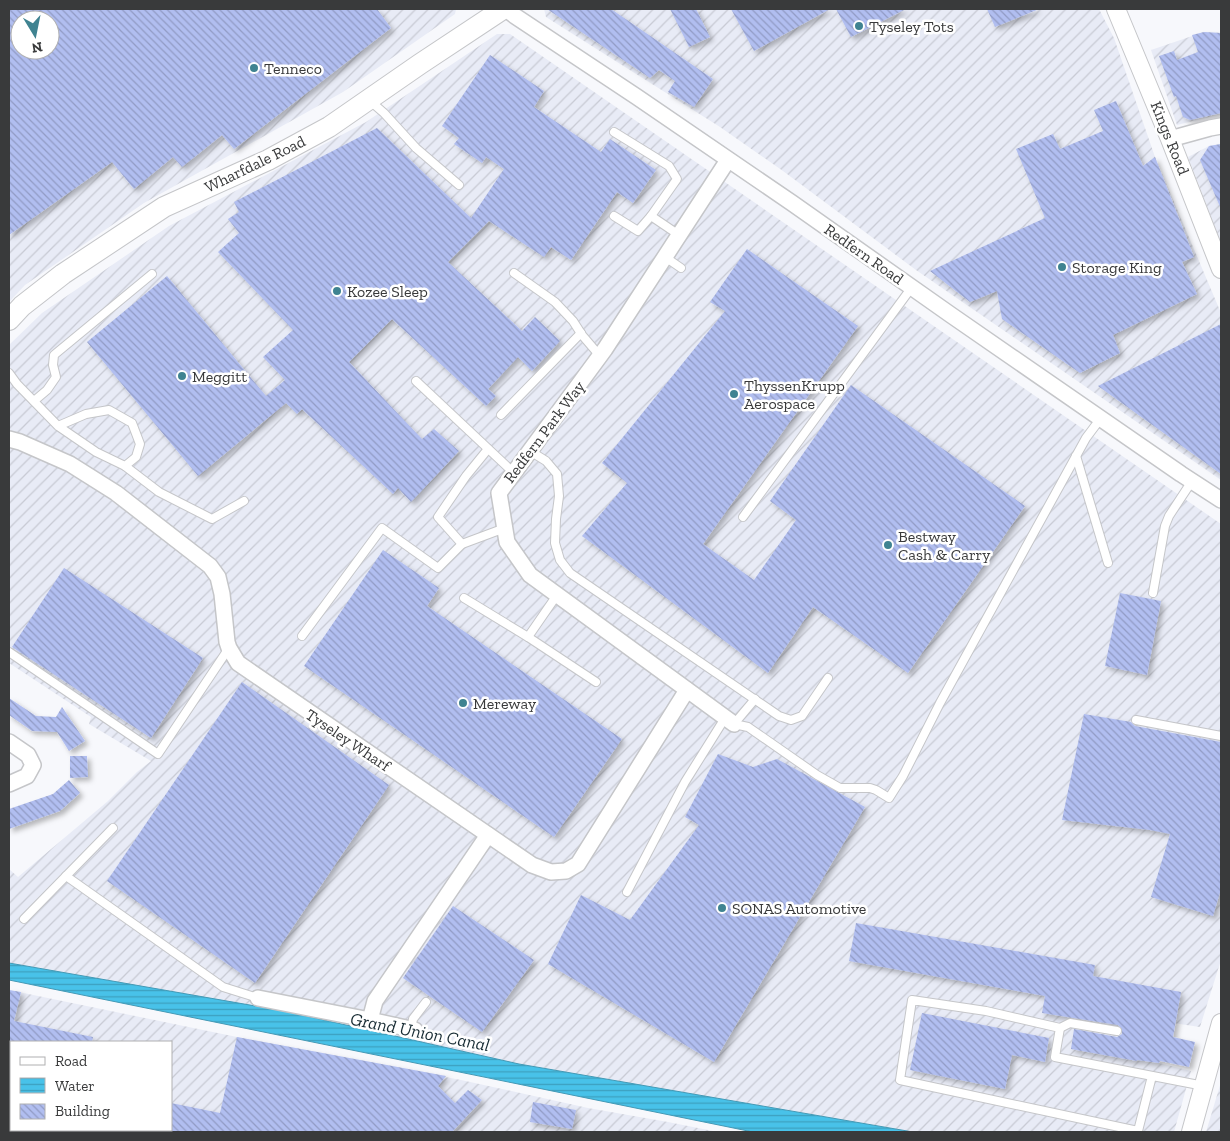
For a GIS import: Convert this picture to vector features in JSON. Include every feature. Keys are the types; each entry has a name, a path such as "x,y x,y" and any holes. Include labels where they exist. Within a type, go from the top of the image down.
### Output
{"main road":[{"name":"Wharfdale Road","path":"9,320 22,306 63,274 164,208 268,160 329,127 504,9"}],"street":[{"name":"Redfern Road","path":"504,9 728,160 1221,500"},
{"name":"Kings Road","path":"1116,9 1221,269"},
{"path":"1170,139 1221,126"},
{"name":"Redfern Park Way","path":"728,160 600,356 499,493 507,542 530,575 729,721"},
{"name":"Tyseley Wharf","path":"9,439 70,464 85,473 116,493 210,566 218,577 229,648 238,663 532,865 551,872 566,871 578,864 687,690"},
{"path":"9,742 28,755 33,765 27,776 9,784"},
{"path":"370,1020 375,1001 488,835"},
{"path":"258,998 413,1029"},
{"path":"1191,1132 1221,1022"}],"lane":[{"path":"369,100 384,113 416,148 459,185"},
{"path":"614,132 668,166 676,179 651,216 638,231 614,216"},
{"path":"651,216 679,235"},
{"path":"665,258 681,268"},
{"path":"514,273 555,302 573,321 580,333 600,356"},
{"path":"34,402 47,390 56,377 53,365 54,355 152,274"},
{"path":"743,517 912,288"},
{"path":"501,415 580,333"},
{"path":"9,373 17,384 58,426 96,452 125,466 159,492 212,519 244,502"},
{"path":"416,381 514,472"},
{"path":"58,426 86,414 109,410 132,423 140,444 136,457 125,466"},
{"path":"729,721 748,726 817,775 840,788 870,788 889,798 903,776 940,703 1086,438 1101,418"},
{"path":"462,544 438,517 488,449"},
{"path":"530,451 546,461 557,474 559,496 556,519 556,543 560,560 570,573 779,716 791,720 802,716 828,678"},
{"path":"1076,456 1108,563"},
{"path":"1153,593 1165,526 1169,516 1192,481"},
{"path":"302,636 382,528 438,568 462,544 505,528"},
{"path":"528,637 557,594"},
{"path":"464,598 596,682"},
{"path":"9,652 158,754 229,648"},
{"path":"627,892 685,782 729,721 755,699"},
{"path":"1136,720 1221,736"},
{"path":"24,919 113,828"},
{"path":"66,876 223,987 258,998"},
{"path":"1118,1031 1070,1023 1060,1028 986,1012 912,1000 900,1080 1138,1131 1152,1076"},
{"path":"413,1029 413,1019 426,1002"},
{"path":"1060,1028 1055,1057 1204,1086"}],"shaded area":[{"path":"9,9 456,9 455,14 343,92 144,203 25,285 9,302"},
{"path":"544,9 1099,9 1114,38 1155,157 1221,313 1221,480 916,270 783,171 720,127 546,17"},
{"path":"1204,32 1221,33 1221,114 1177,125 1151,50"},
{"path":"497,34 510,34 1221,524 1221,960 1200,1027 1166,1022 1159,1063 1191,1071 1174,1132 913,1132 519,1064 284,1011 9,963 9,869 18,877 108,801 151,761 89,724 91,717 9,663 9,345 42,313 169,226 366,122"},
{"path":"1221,144 1221,243 1188,157 1209,146"},
{"path":"9,990 237,1037 461,1080 588,1108 718,1132 89,1131 172,1131 172,1041 10,1041 9,1130"},
{"path":"1221,1082 1221,1132 1206,1132"}],"water":[{"path":"9,963 284,1011 519,1064 913,1132 753,1132 9,980"}],"building":[{"path":"9,9 377,9 391,28 234,149 222,135 182,167 173,157 134,189 112,162 9,235"},
{"path":"547,9 611,9 713,79 694,107 668,92 675,81 659,70 650,78"},
{"path":"670,9 696,9 710,37 689,47"},
{"path":"731,9 830,9 754,51"},
{"name":"Tyseley Tots","path":"836,9 906,9 851,37"},
{"path":"987,9 1039,9 995,27"},
{"path":"1204,32 1221,33 1221,113 1190,120 1183,117 1159,56 1174,51 1177,60 1198,52 1192,35"},
{"path":"490,55 544,91 534,107 601,152 610,139 656,170 633,203 617,192 571,260 551,247 544,257 489,221 448,262 522,331 535,317 560,341 532,371 518,357 488,389 496,396 486,406 392,319 349,362 422,439 434,429 459,451 411,502 398,488 393,494 302,409 297,414 286,403 198,476 87,342 167,276 266,396 285,380 263,357 293,330 218,252 239,233 228,219 239,212 234,202 377,128 471,218 504,169 486,157 482,163 454,144 459,138 442,126"},
{"name":"Storage King","path":"1116,101 1143,166 1155,157 1194,257 1182,262 1197,294 1113,335 1120,353 1080,373 1002,319 997,291 970,302 930,271 1045,218 1016,149 1053,134 1060,149 1103,131 1094,110"},
{"path":"1221,144 1221,209 1200,160 1209,146"},
{"path":"747,249 858,326 703,544 754,580 796,520 770,501 851,385 1025,506 908,673 813,607 768,673 582,536 627,483 602,463 725,311 710,302"},
{"path":"1221,324 1221,474 1098,386"},
{"name":"Mereway","path":"383,550 439,588 427,606 622,739 554,837 304,666"},
{"path":"64,568 203,658 151,738 12,647"},
{"path":"1120,593 1161,601 1147,675 1105,666"},
{"path":"242,682 389,785 255,983 107,881"},
{"path":"9,698 36,716 56,717 62,707 85,741 69,751 57,732 32,731 9,715"},
{"path":"1084,714 1131,722 1135,726 1221,742 1221,889 1213,916 1151,897 1170,834 1062,820"},
{"name":"SONAS Automotive","path":"718,754 753,767 777,759 865,807 714,1062 548,964 581,895 630,920 699,825 685,817"},
{"path":"70,756 87,756 88,777 70,778"},
{"path":"69,780 80,793 60,811 9,829 9,809 53,794"},
{"path":"453,906 534,960 482,1032 403,978"},
{"path":"856,923 1095,965 1093,976 1181,992 1173,1037 1195,1042 1189,1067 1160,1061 1159,1063 1137,1061 1071,1049 1074,1029 1117,1037 1122,1034 1122,1029 1118,1025 1042,1013 1045,996 849,961"},
{"path":"9,990 21,992 14,1021 93,1037 92,1041 9,1042"},
{"path":"922,1013 1049,1038 1045,1062 1012,1055 1005,1089 910,1070"},
{"path":"237,1037 446,1076 438,1086 455,1103 468,1090 482,1100 452,1132 171,1131 172,1103 220,1113"},
{"path":"533,1102 576,1110 572,1129 530,1122"}],"place":[{"name":"Tyseley Tots","path":"859,26"},
{"name":"Tenneco","path":"254,68"},
{"name":"Storage King","path":"1062,267"},
{"name":"Kozee Sleep","path":"337,291"},
{"name":"Meggitt","path":"182,376"},
{"name":"ThyssenKrupp Aerospace","path":"734,394"},
{"name":"Bestway Cash & Carry","path":"888,545"},
{"name":"Mereway","path":"463,703"},
{"name":"SONAS Automotive","path":"722,908"}],"water label":[{"name":"Grand Union Canal","path":"420,1032"}]}
